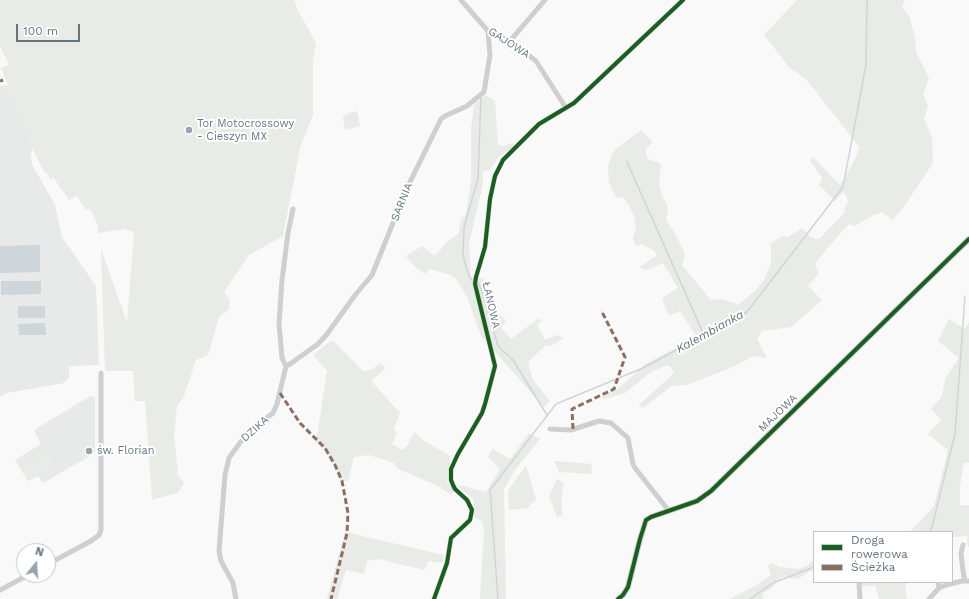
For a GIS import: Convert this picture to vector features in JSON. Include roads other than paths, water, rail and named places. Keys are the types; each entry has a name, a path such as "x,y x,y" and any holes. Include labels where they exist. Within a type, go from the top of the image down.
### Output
{"street":[{"name":"GAJOWA","path":"462,0 488,31 510,41 536,61 566,108"},
{"path":"510,41 545,0"},
{"name":"ŁANOWA","path":"434,599 447,563 451,538 470,520 472,510 467,500 455,489 451,480 451,469 482,413 495,366 475,284 485,247 490,199 495,176 503,160 539,124 574,103 683,0"},
{"name":"SARNIA","path":"286,366 318,344 372,275 408,186 440,119 467,106 484,92 490,55 488,31"},
{"name":"DZIKA","path":"236,599 233,584 219,551 226,466 239,444 250,431 273,413 278,404 286,366 282,358 279,324 282,280 288,233 293,209"},
{"name":"MAJOWA","path":"618,599 623,595 628,587 646,520 697,501 711,491 969,239"},
{"path":"56,560 91,541 99,534 101,523 101,373"},
{"path":"550,429 571,430 599,421 611,423 628,438 635,468 669,511"},
{"path":"953,583 967,581 962,571 963,546"},
{"path":"962,571 969,572"},
{"path":"0,590 16,581"},
{"path":"859,583 860,599"},
{"path":"938,583 939,588"},
{"path":"931,598 939,588 952,583"}],"waterway":[{"name":"Kalembianka","path":"498,599 490,490 556,404 643,368 747,312 843,187 866,65 867,0"},
{"path":"473,282 469,276 463,256 464,227 478,179 481,96"},
{"path":"627,162 704,335"},
{"path":"477,283 479,284 485,301 498,346 513,360 547,415"},
{"path":"931,531 955,434 965,296"},
{"path":"750,599 773,583 813,567"}],"place":[{"name":"Tor Motocrossowy - Cieszyn MX","path":"189,130"},
{"name":"św. Florian","path":"89,451"}]}
